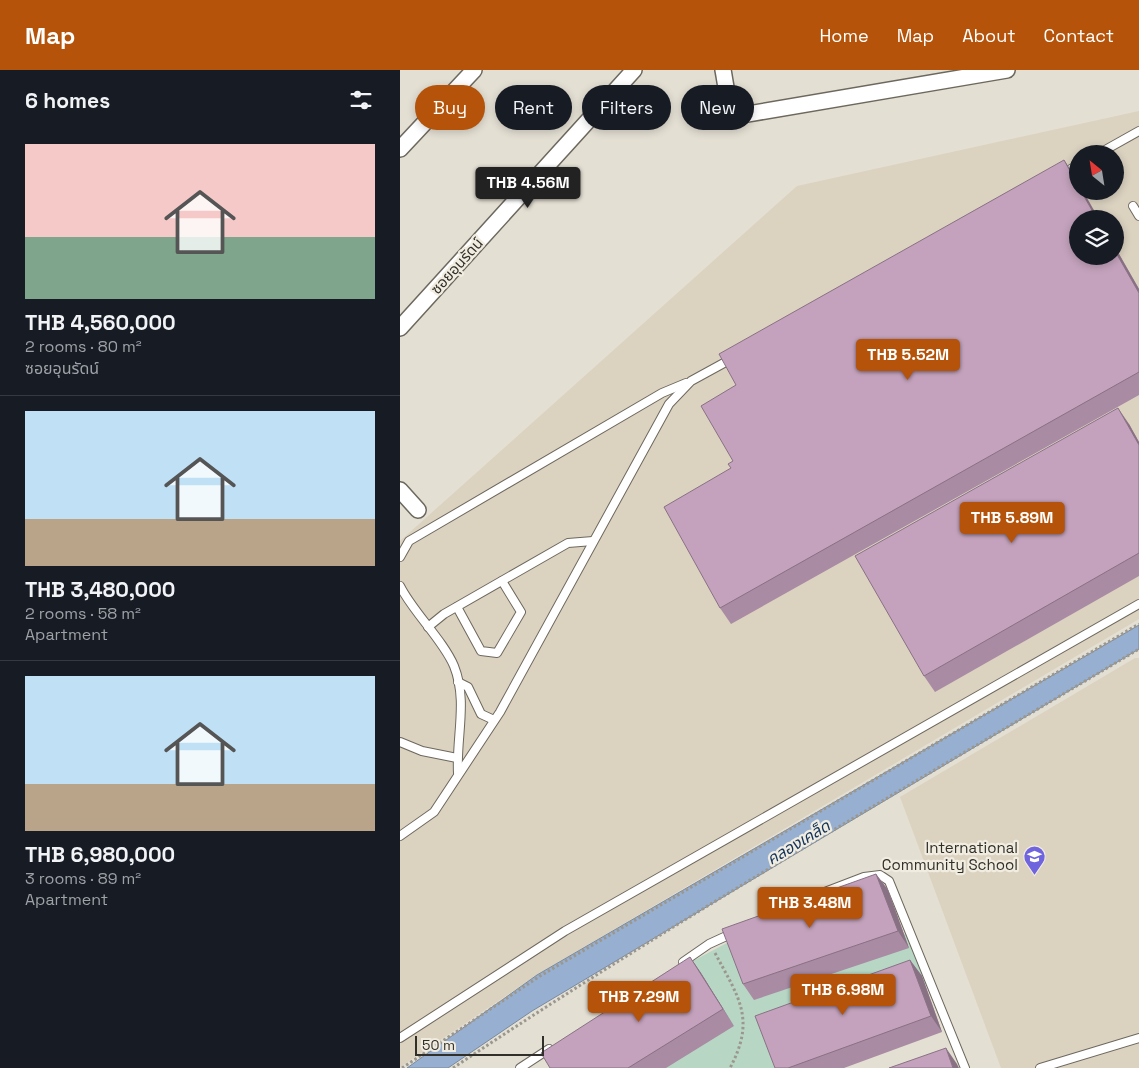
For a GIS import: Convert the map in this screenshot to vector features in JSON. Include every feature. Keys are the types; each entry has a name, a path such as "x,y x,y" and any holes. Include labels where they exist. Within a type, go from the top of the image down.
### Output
{"street":[{"path":"400,149 474,70"},
{"name":"ซอยอุนรัดน์","path":"400,328 634,70"},
{"path":"723,70 732,108 736,114 742,115 1007,70"},
{"path":"400,490 418,510"}],"lane":[{"path":"1114,145 1139,131"},
{"path":"1052,180 1069,170"},
{"path":"1133,206 1139,216"},
{"path":"400,557 409,541 662,393 690,381 742,352"},
{"path":"400,836 434,812 445,798 458,773 494,720 669,404 690,381"},
{"path":"428,627 457,607 568,543 593,541"},
{"path":"457,607 481,651 497,653 521,612 502,581"},
{"path":"401,589 453,665 458,682 461,732 457,758 458,773"},
{"path":"400,1038 565,931 1139,604"},
{"path":"458,682 468,687 481,714 494,720"},
{"path":"400,742 422,751 457,758"},
{"path":"806,900 864,877 880,874 889,881 965,1068"},
{"path":"676,966 709,944 745,928"},
{"path":"1040,1068 1139,1038"},
{"path":"947,1048 956,1044"},
{"path":"520,1068 553,1046"}],"path":[{"path":"402,1068 540,976 1139,624"},
{"path":"453,1068 565,993 798,851 1139,649"},
{"path":"709,944 743,1006 742,1041 730,1068"}],"shaded area":[{"path":"1139,111 1139,619 537,975 400,1067 400,541 797,186"},
{"name":"International Community School","path":"1135,658 1139,658 1139,1068 1001,1068 900,797"}],"green space":[{"path":"908,933 928,983 769,1052 775,1068 654,1068 693,961 738,937 764,988"}],"water":[{"name":"คลองเคล็ด","path":"1139,625 1139,649 532,1011 448,1068 407,1068 537,975"}],"building":[{"path":"1064,160 1069,169 1069,200 1086,200 1092,210 1069,210 1069,265 1123,265 1139,293 1139,372 720,608 664,507 731,468 728,464 733,461 701,406 736,385 719,354"},
{"path":"1118,408 1139,445 1139,553 924,676 855,556"},
{"path":"876,874 898,931 743,984 722,929"},
{"path":"690,957 723,1009 628,1068 550,1068 541,1053"},
{"path":"910,960 931,1016 788,1068 775,1068 755,1016"},
{"path":"946,1048 953,1068 889,1068"}],"place":[{"name":"International Community School","path":"1034,876"}]}
